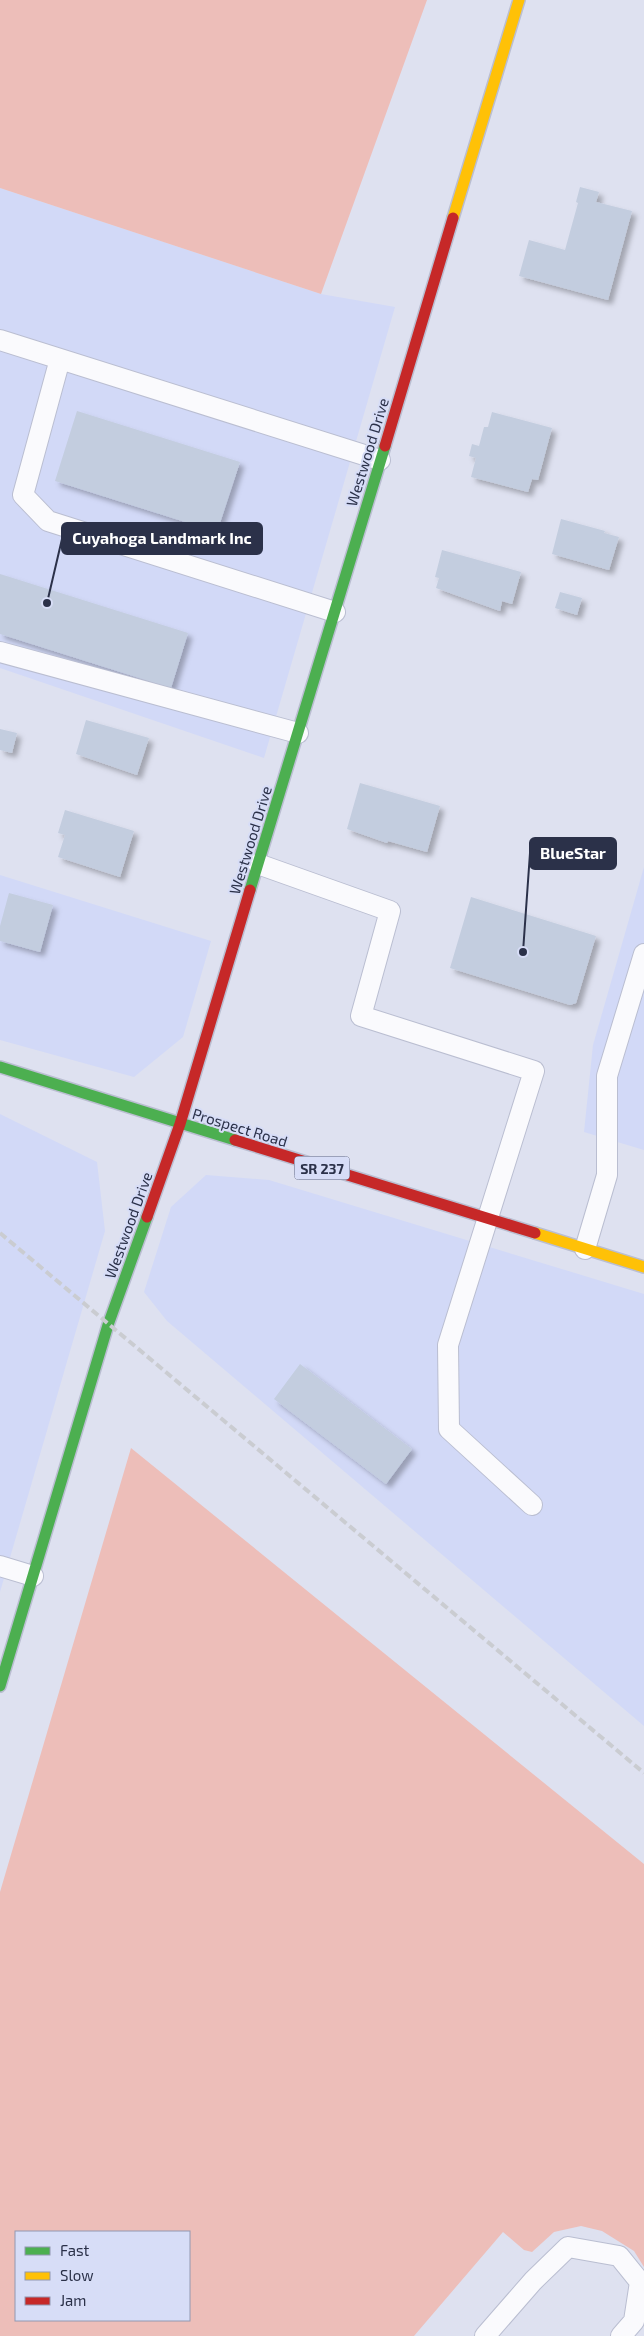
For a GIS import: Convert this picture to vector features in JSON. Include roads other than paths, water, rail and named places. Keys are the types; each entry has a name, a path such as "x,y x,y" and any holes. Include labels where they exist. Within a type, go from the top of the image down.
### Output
{"street":[{"name":"Westwood Drive","path":"0,1686 108,1325 180,1124 519,0"},
{"name":"Prospect Road","path":"0,1067 644,1267"}],"lane":[{"path":"0,340 380,460"},
{"path":"60,359 23,495 48,521 335,612"},
{"path":"0,652 298,733"},
{"path":"258,864 390,912 361,1016 534,1071 448,1345 449,1429 532,1505"},
{"path":"585,1249 607,1175 607,1076 644,954"},
{"path":"0,1566 33,1576"},
{"path":"485,2336 533,2281 568,2246 619,2256 640,2282 634,2321 621,2336"}],"railway":[{"path":"0,1233 644,1773"}],"place":[{"name":"Cuyahoga Landmark Inc","path":"47,603"},
{"name":"BlueStar","path":"523,952"}]}
